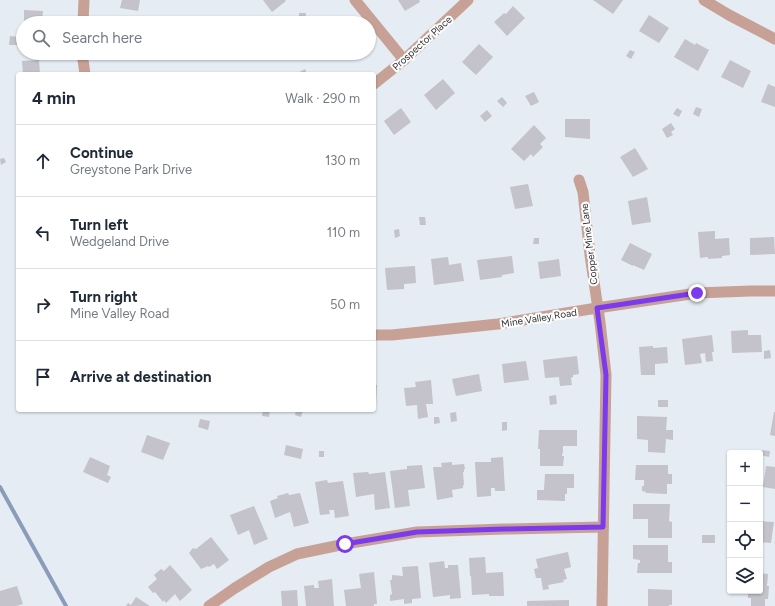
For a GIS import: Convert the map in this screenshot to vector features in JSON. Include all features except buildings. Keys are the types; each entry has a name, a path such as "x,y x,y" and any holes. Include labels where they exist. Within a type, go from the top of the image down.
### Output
{"street":[{"path":"83,16 84,0"},
{"path":"355,0 368,16"},
{"name":"Prospector Place","path":"376,82 404,60 468,0"},
{"path":"704,0 729,15 775,37"},
{"path":"376,26 404,60"},
{"path":"83,60 85,72"},
{"name":"Copper Mine Lane","path":"579,180 583,192 606,375 602,606"},
{"name":"Mine Valley Road","path":"376,336 498,324 697,293 750,291 775,292"},
{"path":"209,606 269,567 297,554 345,544 417,532 603,527"}],"waterway":[{"path":"0,487 66,606"}],"route":[{"path":"345,544 417,532 603,527 606,375 597,308 697,293"}]}
